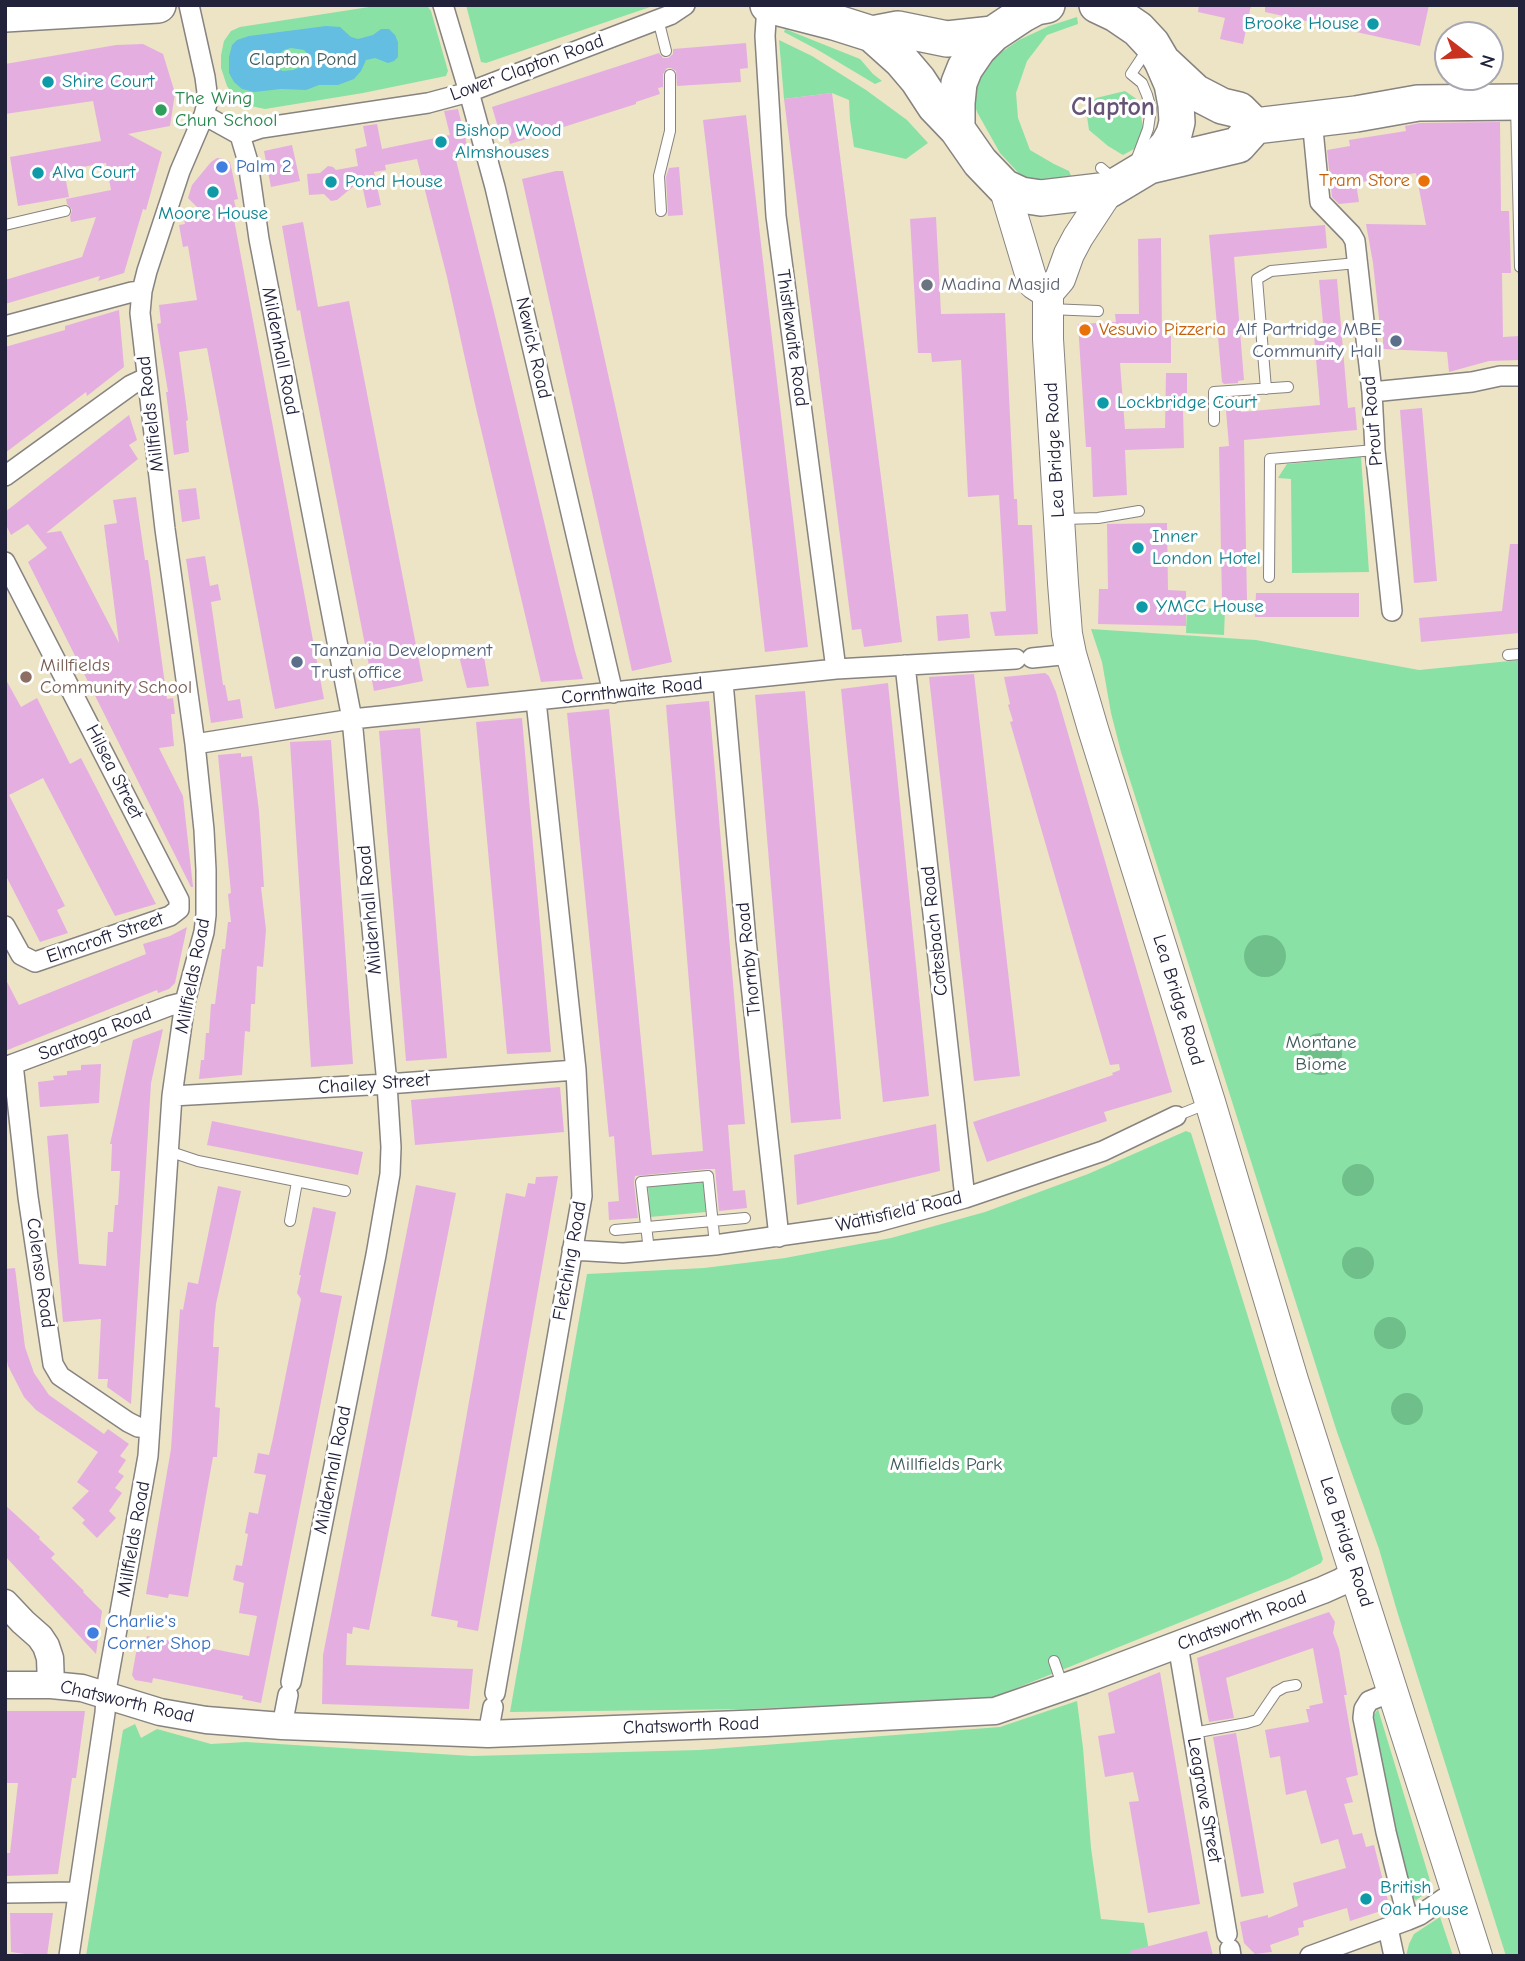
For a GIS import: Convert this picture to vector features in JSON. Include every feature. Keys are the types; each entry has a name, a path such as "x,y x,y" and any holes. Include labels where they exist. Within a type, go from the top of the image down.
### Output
{"highway":[{"path":"5,14 158,5"},
{"path":"768,5 872,34 901,60 980,162 1004,187 1021,195 1041,198 1238,145 1255,126 1356,114 1418,103 1518,102"},
{"path":"1097,5 1116,14 1142,33 1195,92 1222,106 1239,110 1255,126"},
{"path":"957,129 957,103 965,68 993,34 1040,6"},
{"path":"872,34 898,30 947,39 993,34"},
{"path":"1121,177 1168,145 1177,122 1172,84 1142,33"}],"main road":[{"path":"1004,187 1031,277 1048,301 1078,237 1121,177"},
{"name":"Lea Bridge Road","path":"1048,301 1059,520 1067,634 1071,654 1293,1380 1477,1956"}],"street":[{"name":"Millfields Road","path":"69,1956 114,1647 148,1456 172,1096 186,1002 206,915 204,843 195,744 165,529 140,313 142,291 180,171 204,116 208,100 189,5"},
{"name":"Newick Road","path":"443,5 498,200 613,693"},
{"name":"Lower Clapton Road","path":"240,135 261,128 428,103 469,92 670,15 685,5"},
{"name":"Thistlewaite Road","path":"768,5 765,36 776,216 836,669"},
{"path":"204,116 240,135"},
{"name":"Prout Road","path":"1312,119 1320,202 1355,241 1392,611"},
{"name":"Mildenhall Road","path":"240,135 248,162 261,250 352,719 391,1147 390,1174 373,1268 282,1726"},
{"path":"5,326 142,291"},
{"path":"1372,392 1472,382 1500,376 1520,376"},
{"path":"5,476 131,385 146,378"},
{"name":"Hilsea Street","path":"5,562 175,890 179,909"},
{"name":"Cornthwaite Road","path":"195,744 352,719 836,669 1071,654"},
{"name":"Cotesbach Road","path":"905,665 965,1198"},
{"name":"Thornby Road","path":"723,682 746,940 779,1237"},
{"name":"Fletching Road","path":"488,1734 582,1196 576,1070 536,701"},
{"name":"Elmcroft Street","path":"5,926 21,956 35,962 170,916 179,909"},
{"name":"Saratoga Road","path":"9,1066 186,1002"},
{"name":"Colenso Road","path":"9,1066 53,1364 60,1376 128,1422 138,1427 150,1428"},
{"name":"Chailey Street","path":"172,1096 576,1070"},
{"name":"Wattisfield Road","path":"572,1250 623,1253 715,1245 877,1222 965,1198 1103,1151 1176,1116"},
{"name":"Chatsworth Road","path":"5,1685 82,1688 160,1712 206,1720 282,1726 488,1734 995,1711 1135,1665 1178,1645 1341,1583 1356,1573"},
{"path":"5,1602 46,1646 50,1658 51,1685"},
{"name":"Leagrave Street","path":"1178,1645 1229,1946"},
{"path":"1394,1691 1369,1701 1363,1718 1375,1784 1408,1920"},
{"path":"5,1893 77,1892"},
{"path":"1310,1956 1420,1915 1443,1899 1457,1894"},
{"path":"1388,1928 1394,1956"}],"lane":[{"path":"658,19 666,51"},
{"path":"660,211 659,176 670,131 670,75"},
{"path":"1518,102 1520,267"},
{"path":"5,225 65,211"},
{"path":"1266,388 1258,279 1271,271 1357,263"},
{"path":"1048,301 1098,311"},
{"path":"1214,421 1214,392 1288,387"},
{"path":"1269,577 1270,459 1375,450"},
{"path":"1059,520 1098,518 1139,511"},
{"name":"Wattisfield Road","path":"1176,1116 1210,1102"},
{"path":"167,1151 198,1161 345,1191"},
{"path":"649,1251 641,1182 708,1176 715,1245"},
{"path":"290,1221 297,1182"},
{"path":"615,1230 745,1218"},
{"path":"1054,1661 1063,1687"},
{"path":"1193,1733 1257,1720 1276,1692 1296,1685"}],"green space":[{"name":"Clapton Pond","path":"382,5 428,7 448,71 446,76 265,109 246,105 234,96 227,86 221,68 221,55 224,41 231,31 240,27"},
{"path":"466,5 656,5 486,63 481,62"},
{"path":"1077,17 1078,24 1047,35 1027,61 1016,93 1018,118 1030,150 1069,171 1072,178 1055,187 1025,180 1000,153 977,112 973,99 978,76 993,58 1019,40"},
{"path":"785,29 860,59 882,81 875,84 784,32"},
{"path":"779,40 812,56 866,90 907,120 928,143 906,159 854,147 849,100 832,93 784,99"},
{"path":"1125,91 1138,100 1143,127 1134,149 1123,155 1089,130 1086,110 1096,98"},
{"path":"1361,457 1369,572 1292,573 1291,479 1278,478 1287,464"},
{"path":"1187,607 1225,609 1224,635 1186,633"},
{"path":"1091,629 1256,640 1419,670 1520,660 1520,1956 1506,1956 1379,1549 1337,1432 1121,752 1102,662"},
{"path":"1265,935 1280,941 1286,956 1280,971 1265,977 1250,971 1244,956 1250,941"},
{"name":"Montane Biome","path":"1321,1033 1336,1039 1342,1054 1336,1069 1321,1075 1306,1069 1300,1054 1306,1039"},
{"name":"Millfields Park","path":"1186,1131 1191,1133 1323,1559 1321,1563 1288,1579 992,1698 750,1709 510,1712 587,1274 704,1268 785,1258 891,1238 985,1212 1088,1174"},
{"path":"1358,1164 1369,1169 1374,1180 1369,1191 1358,1196 1347,1191 1342,1180 1347,1169"},
{"path":"703,1181 706,1212 650,1217 648,1186"},
{"path":"1358,1247 1369,1252 1374,1263 1369,1274 1358,1279 1347,1274 1342,1263 1347,1252"},
{"path":"1390,1317 1401,1322 1406,1333 1401,1344 1390,1349 1379,1344 1374,1333 1379,1322"},
{"path":"1407,1393 1418,1398 1423,1409 1418,1420 1407,1425 1396,1420 1391,1409 1396,1398"},
{"path":"1077,1701 1091,1848 1101,1919 1144,1923 1150,1956 86,1956 123,1730 135,1724 141,1738 157,1729 211,1744 246,1742 472,1756 699,1750 1000,1727"},
{"path":"1378,1709 1432,1887 1416,1900 1413,1898 1386,1789 1373,1716"},
{"path":"1440,1917 1453,1956 1406,1956 1414,1934"}],"water":[{"name":"Clapton Pond","path":"326,26 340,27 351,37 358,39 373,35 381,29 389,29 398,42 398,57 388,63 375,58 366,60 354,79 338,85 319,85 306,90 254,92 242,89 229,73 232,45 249,36","holes":["284,50 304,50 310,56 303,66 283,71 274,63"]}],"building":[{"path":"1199,5 1251,5 1243,44 1220,39 1225,18 1198,12"},
{"name":"Brooke House","path":"1265,5 1429,5 1420,46 1265,12"},
{"path":"746,43 748,68 740,69 741,82 677,86 676,71 667,68 663,74 663,87 658,88 660,94 636,104 510,144 507,132 500,134 492,107 659,53 663,58 668,58 673,54 673,49"},
{"path":"143,44 163,54 175,93 170,126 128,134 162,152 146,210 143,209 124,273 98,281 100,276 5,304 5,280 82,257 96,217 71,222 72,210 66,199 111,190 106,163 64,170 69,197 18,206 10,157 101,141 93,101 5,114 5,64 116,45"},
{"path":"832,93 902,642 864,647 861,629 852,630 784,99"},
{"path":"458,109 468,149 454,152 583,679 541,682 417,159 385,165 386,170 374,172 381,205 367,208 361,180 337,200 331,201 324,194 309,195 307,174 320,173 328,166 336,170 358,166 355,149 367,146 363,126 377,124 382,149 450,135 444,111"},
{"path":"746,115 808,647 765,652 703,120"},
{"path":"1500,122 1501,211 1509,211 1511,273 1502,273 1503,337 1520,336 1520,360 1489,361 1449,372 1447,352 1383,349 1366,224 1426,225 1416,173 1356,183 1359,202 1339,204 1332,197 1327,150 1350,146 1349,140 1406,131 1405,126 1420,123"},
{"path":"292,145 300,181 271,187 264,151"},
{"path":"217,158 230,162 238,199 234,200 237,213 233,214 324,699 275,709 207,348 179,352 188,420 189,452 174,455 168,392 157,324 161,323 159,305 197,300 188,246 183,247 179,225 185,224 183,216 202,212 188,198 192,185"},
{"path":"679,167 683,215 668,216 666,177 669,168"},
{"path":"563,171 672,662 632,671 522,179"},
{"path":"936,217 941,314 1005,313 1014,499 1017,499 1018,525 1032,525 1038,634 995,636 990,612 1006,611 999,495 968,497 961,360 932,362 931,353 918,353 910,219"},
{"path":"303,222 318,307 349,301 423,681 374,691 282,226"},
{"path":"1325,225 1327,248 1234,257 1244,380 1224,384 1209,235"},
{"path":"1161,238 1162,336 1171,336 1171,363 1120,363 1125,429 1165,428 1166,373 1187,373 1187,409 1183,409 1184,448 1125,450 1127,495 1093,497 1091,447 1086,447 1078,324 1116,322 1115,314 1139,314 1138,239"},
{"path":"1337,279 1348,408 1355,407 1357,430 1244,440 1247,600 1222,601 1219,447 1229,446 1225,399 1239,398 1241,412 1320,405 1313,324 1323,323 1319,280"},
{"path":"119,310 124,367 5,453 5,347 65,330 65,326"},
{"path":"1422,408 1437,581 1414,583 1400,410"},
{"path":"129,415 137,440 129,445 138,459 46,533 61,531 119,643 104,525 117,523 113,500 136,497 145,560 148,560 167,699 173,698 175,714 171,714 174,746 159,748 183,796 193,887 28,562 47,548 28,524 11,535 5,523 5,512"},
{"path":"196,488 200,519 182,522 178,490"},
{"path":"1167,523 1168,590 1186,591 1186,626 1098,624 1099,589 1108,589 1107,524"},
{"path":"1510,544 1520,544 1520,633 1421,642 1419,618 1502,611"},
{"path":"205,556 210,586 218,584 221,600 211,602 223,685 228,701 240,699 243,718 211,723 186,559"},
{"path":"1256,593 1359,593 1359,617 1255,617"},
{"path":"968,614 970,638 938,641 936,616"},
{"path":"483,651 489,686 467,688 459,656"},
{"path":"1045,673 1056,692 1172,1092 1104,1112 1107,1121 987,1162 973,1122 1113,1075 1112,1073 1120,1070 1119,1064 1110,1065 1010,722 1013,721 1004,677"},
{"path":"974,674 1020,1076 974,1081 929,677"},
{"path":"5,678 21,707 37,698 70,764 81,758 156,904 115,916 43,778 9,795 65,906 57,910 68,933 40,942 5,874"},
{"path":"888,683 929,1096 883,1102 841,689"},
{"path":"805,691 841,1119 791,1123 755,695"},
{"path":"709,701 745,1124 728,1125 733,1191 745,1190 747,1208 719,1211 715,1169 707,1169 635,1176 638,1218 609,1220 608,1202 619,1201 614,1136 609,1137 567,713 609,709 652,1155 703,1151 666,705"},
{"path":"522,718 551,1052 507,1054 476,722"},
{"path":"420,728 447,1058 406,1061 379,731"},
{"path":"331,740 353,1064 311,1067 290,742"},
{"path":"241,753 241,757 252,756 259,811 264,887 261,887 266,930 263,967 257,966 255,1004 251,1004 250,1032 245,1031 242,1075 199,1079 206,1033 209,1033 211,1004 215,1004 222,949 225,949 228,922 231,922 228,894 231,893 218,755"},
{"path":"187,927 175,983 169,989 158,993 157,990 5,1051 5,978 19,1005 146,954 143,944 170,936"},
{"path":"163,1029 151,1083 131,1404 107,1387 108,1379 98,1379 101,1319 63,1322 47,1136 68,1134 79,1264 106,1266 108,1232 113,1232 115,1205 118,1205 120,1171 111,1171 110,1144 133,1040"},
{"path":"101,1064 99,1103 40,1107 38,1082 54,1080 53,1076 67,1075 67,1071 81,1070 81,1065"},
{"path":"560,1087 564,1132 415,1145 411,1100"},
{"path":"212,1121 363,1152 358,1175 207,1145"},
{"path":"936,1124 940,1171 797,1205 794,1155"},
{"path":"558,1176 478,1631 457,1627 458,1621 431,1616 506,1193 525,1197 528,1183 535,1184 536,1177"},
{"path":"416,1185 456,1193 369,1630 353,1627 352,1634 347,1633 346,1665 473,1669 469,1709 322,1704 323,1655"},
{"path":"218,1186 241,1191 216,1304 214,1325 213,1347 219,1347 215,1407 220,1408 217,1457 213,1457 188,1597 169,1594 168,1598 146,1594 171,1449 180,1309 183,1310 188,1282 198,1284"},
{"path":"313,1207 336,1212 320,1292 342,1296 261,1703 242,1699 243,1696 153,1678 152,1683 135,1680 132,1675 138,1642 146,1643 147,1636 249,1656 257,1616 239,1613 244,1583 233,1580 236,1565 242,1566 249,1512 258,1514 266,1475 254,1473 258,1453 269,1455 273,1438 301,1299 297,1293 299,1275"},
{"path":"15,1268 25,1347 34,1373 49,1395 104,1434 108,1429 129,1444 120,1456 126,1460 118,1472 124,1476 115,1488 122,1493 109,1511 116,1518 97,1538 82,1523 85,1520 72,1508 89,1491 77,1482 98,1452 36,1410 24,1397 8,1366 5,1351 5,1269"},
{"path":"5,1505 40,1537 55,1554 51,1558 102,1611 96,1654 5,1556"},
{"path":"1329,1612 1335,1622 1333,1633 1339,1649 1358,1775 1346,1778 1353,1802 1344,1804 1353,1835 1362,1833 1366,1847 1374,1845 1389,1905 1386,1906 1387,1909 1350,1921 1347,1908 1303,1921 1304,1927 1298,1928 1299,1935 1270,1945 1272,1952 1255,1954 1244,1943 1240,1922 1268,1915 1268,1918 1298,1906 1293,1883 1346,1868 1338,1839 1321,1844 1306,1790 1286,1795 1280,1756 1270,1758 1265,1730 1309,1722 1306,1709 1323,1703 1313,1648 1226,1678 1234,1718 1209,1722 1197,1658"},
{"path":"1160,1672 1200,1904 1148,1913 1129,1802 1139,1801 1133,1772 1105,1777 1098,1736 1115,1733 1108,1693"},
{"path":"5,1711 85,1711 58,1874 5,1876 5,1853 10,1853 18,1783 5,1783"},
{"path":"1236,1733 1264,1893 1241,1897 1213,1737"},
{"path":"10,1913 53,1913 47,1956 25,1956 11,1952"},
{"path":"1207,1931 1213,1956 1131,1956 1130,1951"}],"place":[{"name":"Brooke House","path":"1373,24"},
{"name":"Shire Court","path":"48,82"},
{"name":"The Wing Chun School","path":"161,110"},
{"name":"Bishop Wood Almshouses","path":"441,142"},
{"name":"Palm 2","path":"222,167"},
{"name":"Alva Court","path":"38,173"},
{"name":"Tram Store","path":"1424,181"},
{"name":"Pond House","path":"331,182"},
{"name":"Moore House","path":"213,192"},
{"name":"Madina Masjid","path":"927,285"},
{"name":"Vesuvio Pizzeria","path":"1085,330"},
{"name":"Alf Partridge MBE Community Hall","path":"1396,341"},
{"name":"Lockbridge Court","path":"1103,403"},
{"name":"Inner London Hotel","path":"1138,548"},
{"name":"YMCC House","path":"1142,607"},
{"name":"Tanzania Development Trust office","path":"297,662"},
{"name":"Millfields Community School","path":"26,677"},
{"name":"Charlie's Corner Shop","path":"93,1633"},
{"name":"British Oak House","path":"1366,1899"}],"district":[{"name":"Clapton","path":"1113,108"}]}
